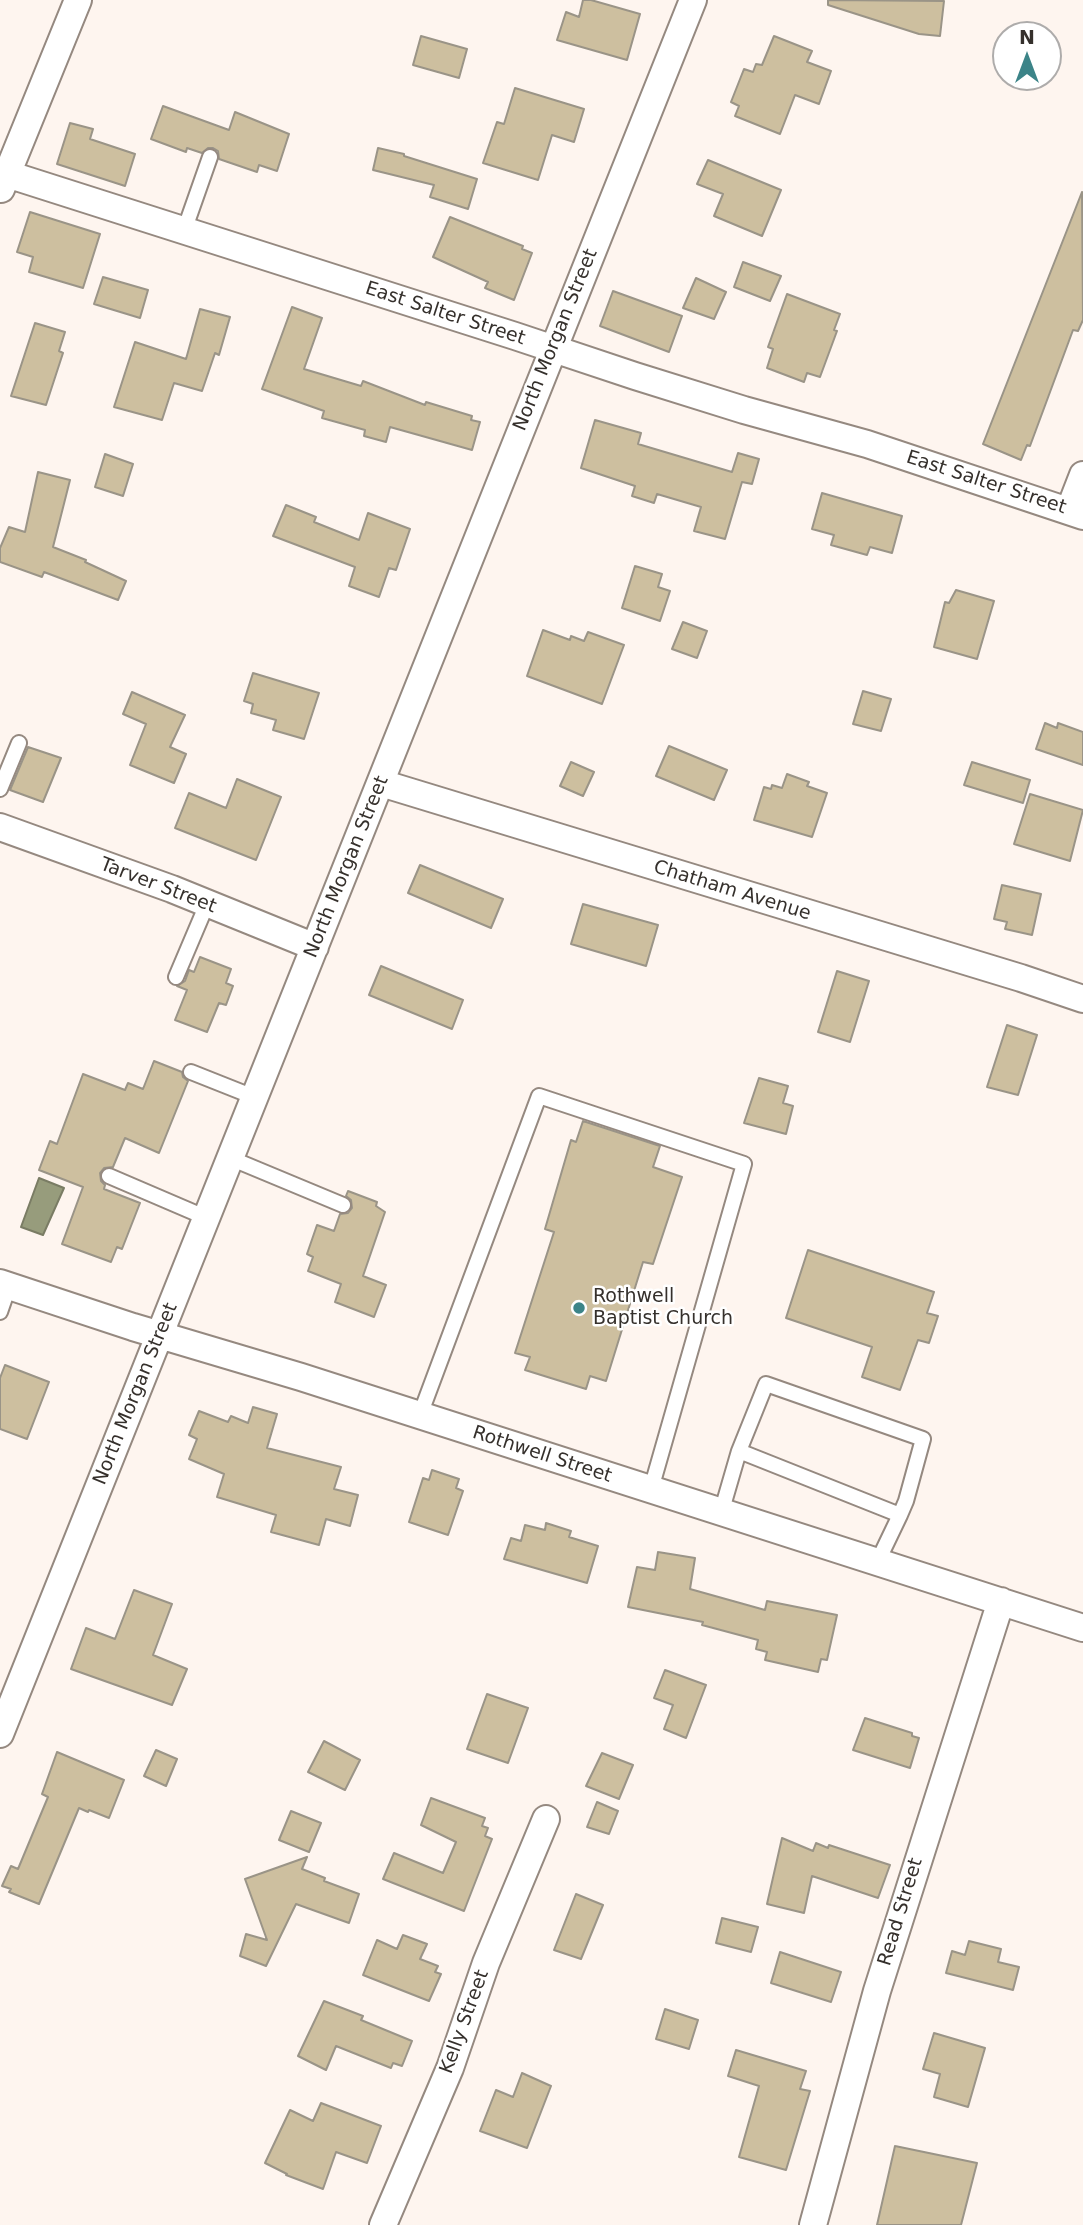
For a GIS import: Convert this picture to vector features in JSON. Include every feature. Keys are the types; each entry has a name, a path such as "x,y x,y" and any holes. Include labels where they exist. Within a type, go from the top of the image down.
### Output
{"street":[{"path":"4,182 78,0"},
{"name":"North Morgan Street","path":"0,1734 693,0"},
{"name":"East Salter Street","path":"4,182 184,231 744,410 867,444 1076,514"},
{"path":"1076,514 1083,475"},
{"name":"Chatham Avenue","path":"381,783 1083,999"},
{"name":"Tarver Street","path":"0,827 315,947"},
{"name":"Rothwell Street","path":"4,1284 1083,1628"},
{"name":"Read Street","path":"813,2225 877,1991 1001,1601"},
{"name":"Kelly Street","path":"383,2225 450,2067 486,1963 547,1819"}],"lane":[{"path":"184,231 210,157"},
{"path":"0,789 19,743"},
{"path":"176,977 206,904"},
{"path":"191,1072 254,1097"},
{"path":"420,1415 539,1096 744,1164 651,1489"},
{"path":"230,1158 343,1205"},
{"path":"109,1176 206,1217"},
{"path":"0,1312 4,1284"},
{"path":"721,1513 739,1451 766,1384 923,1439 906,1501 877,1563"},
{"path":"739,1451 900,1515"}],"shaded area":[{"path":"39,1178 64,1188 43,1235 21,1227"}],"building":[{"path":"583,0 640,14 627,60 557,40 566,12 579,17"},
{"path":"828,0 944,1 940,36 919,34 828,5"},
{"path":"421,36 467,49 459,78 413,65"},
{"path":"774,36 812,51 807,62 831,71 819,104 795,95 780,134 735,116 739,106 731,102 744,69 753,72 756,64 762,65"},
{"path":"515,88 584,109 574,142 552,135 538,180 483,163 497,122 504,124"},
{"path":"163,106 229,130 235,112 289,134 277,171 259,165 257,172 219,159 218,151 213,148 202,153 187,148 186,152 151,139"},
{"path":"70,123 93,129 90,139 135,154 125,186 57,164"},
{"path":"378,148 477,179 468,209 430,197 434,185 373,170"},
{"path":"708,160 781,190 762,236 714,216 723,194 697,184"},
{"path":"1082,192 1083,320 1078,331 1073,330 1030,446 1027,445 1021,460 983,444"},
{"path":"30,212 100,234 83,288 29,272 33,257 17,252"},
{"path":"450,217 523,246 522,249 532,253 514,300 485,288 488,282 433,257"},
{"path":"743,262 781,276 770,301 734,287"},
{"path":"103,277 148,290 140,318 94,304"},
{"path":"696,278 726,292 714,319 683,308"},
{"path":"613,291 682,316 669,352 600,326"},
{"path":"787,294 840,314 834,330 837,331 820,377 807,373 804,382 767,368 773,349 768,347"},
{"path":"292,307 322,318 304,369 361,386 363,381 425,405 426,402 472,416 471,420 480,422 472,450 390,427 386,442 364,436 365,430 322,418 324,411 262,389"},
{"path":"200,309 230,317 219,355 215,353 202,391 174,383 162,420 114,407 135,342 186,359"},
{"path":"35,323 65,332 59,351 63,353 46,405 11,396"},
{"path":"595,420 641,433 638,444 732,472 738,453 759,459 752,484 742,482 725,539 694,531 701,507 657,494 654,503 632,496 635,486 581,468"},
{"path":"105,454 133,464 123,496 95,487"},
{"path":"38,472 70,480 53,547 86,560 85,562 126,581 118,600 44,572 42,577 0,562 0,548 9,527 25,532"},
{"path":"822,493 902,516 892,553 870,547 867,555 831,545 834,535 812,529"},
{"path":"286,505 316,517 314,522 359,540 368,513 410,529 396,570 389,568 379,597 349,586 355,567 273,536"},
{"path":"635,566 662,574 658,587 670,591 660,621 622,608"},
{"path":"956,590 994,601 977,659 934,647 945,602 949,603"},
{"path":"683,622 707,631 697,658 672,649"},
{"path":"543,630 570,640 571,636 584,641 588,632 624,645 602,704 527,676"},
{"path":"253,673 319,693 304,739 273,730 276,720 251,713 253,704 244,701"},
{"path":"863,691 891,699 881,731 853,724"},
{"path":"132,692 185,715 170,747 186,754 174,783 130,765 146,724 123,714"},
{"path":"1045,723 1057,728 1058,723 1083,732 1083,765 1036,749"},
{"path":"669,746 727,770 714,800 656,776"},
{"path":"28,747 61,758 43,802 10,790"},
{"path":"571,762 594,772 583,796 560,786"},
{"path":"972,762 1030,780 1023,803 964,785"},
{"path":"787,774 809,782 807,786 827,793 812,837 754,820 764,787 771,789 772,785 782,788"},
{"path":"237,779 281,797 256,860 175,828 189,793 226,808"},
{"path":"1030,794 1083,810 1070,861 1014,844"},
{"path":"420,865 503,899 491,928 408,893"},
{"path":"1002,885 1041,894 1032,935 1005,929 1007,922 994,919"},
{"path":"583,904 658,925 646,966 571,944"},
{"path":"200,957 231,969 226,983 233,986 226,1005 219,1003 207,1032 175,1020 187,990 177,986 185,981 189,970 194,972"},
{"path":"381,966 463,1000 452,1029 369,995"},
{"path":"837,971 869,981 850,1042 818,1032"},
{"path":"1007,1025 1037,1035 1018,1095 987,1087"},
{"path":"154,1061 182,1072 188,1081 159,1153 125,1138 113,1167 104,1168 100,1173 104,1189 140,1203 122,1249 117,1247 111,1262 62,1244 83,1187 39,1170 50,1141 57,1144 83,1074 125,1090 128,1083 143,1089"},
{"path":"759,1078 788,1086 783,1103 793,1106 786,1134 744,1123"},
{"name":"Rothwell Baptist Church","path":"583,1121 660,1146 653,1167 682,1177 653,1264 643,1262 606,1381 590,1376 586,1389 525,1370 530,1357 515,1353 554,1232 545,1229 571,1140 576,1142"},
{"path":"348,1191 377,1202 376,1206 385,1212 363,1276 386,1285 374,1317 335,1302 341,1284 308,1271 313,1257 307,1254 317,1225 334,1231 340,1214 348,1213 352,1208 351,1200 346,1196"},
{"path":"808,1250 934,1292 927,1313 938,1316 929,1343 918,1340 900,1390 862,1377 872,1347 786,1318"},
{"path":"5,1365 49,1382 27,1439 0,1429 0,1378"},
{"path":"253,1407 277,1414 267,1448 341,1467 334,1489 358,1495 350,1526 326,1519 319,1545 271,1532 276,1515 217,1497 224,1474 189,1459 197,1439 189,1435 199,1411 228,1422 231,1416 248,1423"},
{"path":"432,1470 459,1479 456,1488 463,1491 448,1535 409,1522 423,1478 429,1480"},
{"path":"546,1523 571,1531 569,1537 598,1546 587,1583 504,1559 511,1538 521,1541 525,1525 545,1530"},
{"path":"658,1552 695,1558 690,1589 765,1610 767,1601 837,1615 827,1660 821,1659 818,1672 765,1660 767,1652 756,1649 758,1640 702,1625 703,1622 628,1607 637,1567 655,1570"},
{"path":"134,1590 172,1604 153,1655 187,1669 172,1705 71,1669 86,1628 115,1639"},
{"path":"665,1670 706,1685 686,1738 664,1729 673,1705 654,1698"},
{"path":"487,1694 528,1708 508,1763 467,1749"},
{"path":"865,1718 912,1733 912,1736 919,1738 910,1768 853,1750"},
{"path":"324,1741 360,1760 345,1790 308,1772"},
{"path":"156,1750 177,1759 166,1786 144,1776"},
{"path":"57,1752 124,1780 109,1818 79,1808 39,1904 9,1892 11,1889 2,1886 11,1866 18,1869 48,1797 42,1794"},
{"path":"602,1753 633,1765 619,1799 586,1786"},
{"path":"431,1798 485,1818 482,1826 488,1828 485,1836 492,1839 464,1911 383,1879 394,1853 443,1873 456,1842 421,1825"},
{"path":"597,1802 618,1811 609,1834 587,1827"},
{"path":"291,1811 321,1823 309,1852 279,1840"},
{"path":"782,1838 813,1851 816,1843 828,1848 829,1845 890,1865 878,1898 812,1876 804,1913 767,1904"},
{"path":"307,1857 302,1869 325,1878 324,1881 359,1894 349,1923 296,1904 266,1966 240,1956 246,1934 267,1940 245,1879"},
{"path":"576,1894 603,1905 581,1959 554,1950"},
{"path":"722,1918 758,1927 751,1952 716,1943"},
{"path":"403,1935 427,1944 420,1959 438,1966 435,1972 441,1974 429,2001 363,1975 377,1940 397,1949"},
{"path":"969,1941 1001,1949 998,1962 1019,1967 1013,1990 946,1973 952,1951 965,1955"},
{"path":"780,1952 841,1972 831,2002 771,1983"},
{"path":"324,2001 363,2016 361,2020 412,2041 402,2066 393,2063 391,2068 336,2046 326,2070 298,2056"},
{"path":"665,2009 698,2020 689,2049 656,2039"},
{"path":"934,2033 985,2048 968,2107 934,2097 940,2074 923,2069"},
{"path":"736,2050 806,2071 800,2089 810,2091 786,2170 739,2157 759,2086 728,2076"},
{"path":"522,2073 551,2086 527,2148 480,2131 496,2090 513,2097"},
{"path":"321,2103 381,2126 367,2163 336,2152 323,2189 286,2175 265,2163 290,2110 313,2121"},
{"path":"895,2146 977,2163 961,2225 877,2225"}],"place":[{"name":"Rothwell Baptist Church","path":"579,1308"}]}
